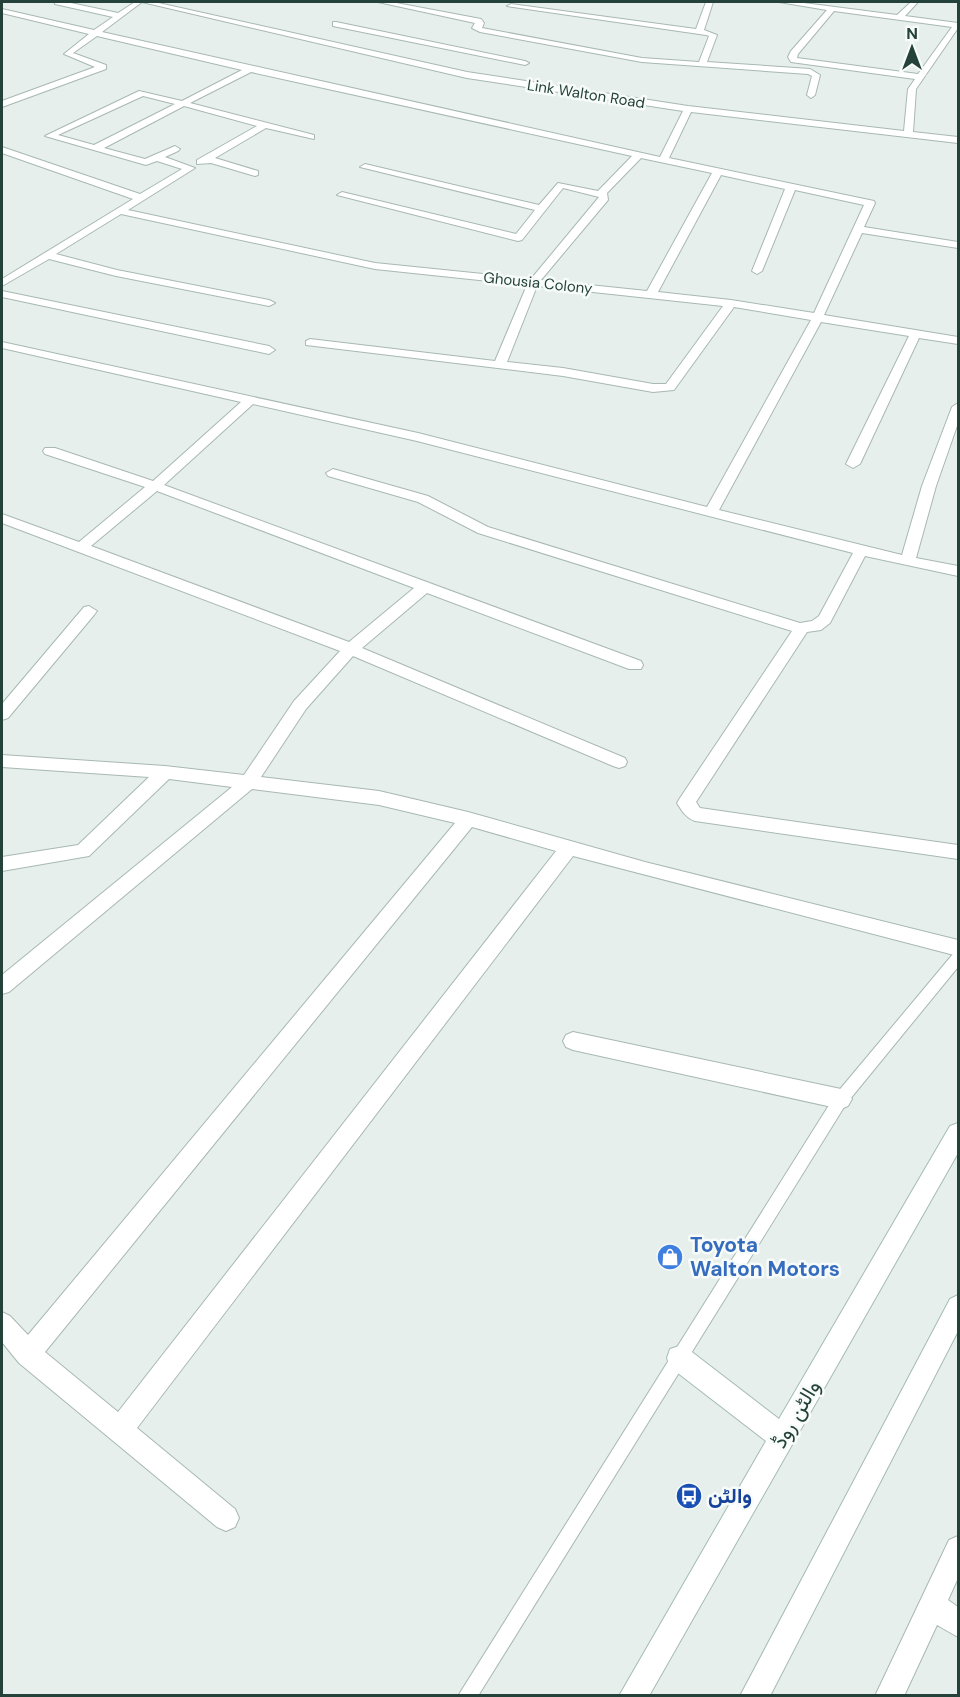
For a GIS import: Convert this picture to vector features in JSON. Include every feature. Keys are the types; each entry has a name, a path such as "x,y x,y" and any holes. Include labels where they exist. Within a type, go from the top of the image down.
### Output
{"street":[{"path":"58,2 119,16"},
{"path":"2,104 102,67 68,54 139,2"},
{"name":"Link Walton Road","path":"146,2 467,75 688,109 958,140"},
{"path":"382,2 478,21 480,23 476,28 480,30 642,60 810,72 816,75"},
{"path":"699,32 710,2"},
{"path":"783,2 958,25 912,89 908,135"},
{"path":"861,12 870,2"},
{"path":"899,17 915,2"},
{"path":"121,3 130,8"},
{"path":"511,6 713,35 702,65"},
{"path":"834,8 792,57 794,60 921,77"},
{"path":"2,11 248,70 639,156 870,203 819,317 711,512"},
{"path":"336,24 525,63"},
{"path":"484,63 494,56"},
{"path":"811,95 816,75 822,64"},
{"path":"467,75 476,69"},
{"path":"96,148 248,70"},
{"path":"175,148 146,162 50,136 138,93 311,136"},
{"path":"2,96 13,100"},
{"path":"663,161 688,109"},
{"path":"2,283 264,125"},
{"path":"2,150 141,198"},
{"path":"600,194 639,156"},
{"path":"158,158 190,168"},
{"path":"206,160 255,173"},
{"path":"365,167 542,209"},
{"path":"651,294 718,172"},
{"path":"342,195 519,238 561,185 600,194 604,198 533,283 500,364"},
{"path":"757,271 791,187"},
{"name":"Ghousia Colony","path":"119,211 375,266 731,303 958,341"},
{"path":"858,229 958,245"},
{"path":"47,255 116,273 269,303"},
{"path":"2,294 269,350"},
{"path":"310,343 500,364 653,388 670,387 731,303"},
{"path":"853,464 916,333"},
{"path":"2,345 418,437 861,550 958,571"},
{"path":"82,548 251,399"},
{"path":"908,560 929,486 958,407"},
{"path":"50,451 155,486 635,665"},
{"path":"333,473 423,499 483,530 800,628 816,626 825,619 861,550"},
{"path":"2,518 351,649 619,762"},
{"path":"2,986 249,782 300,705 351,649 424,587"},
{"path":"2,714 89,611"},
{"path":"800,628 799,635 686,803 695,814 958,852"},
{"path":"5,762 165,772 379,798 468,819 645,869 958,948"},
{"path":"2,864 82,851 165,772"},
{"path":"28,1354 468,819"},
{"path":"120,1430 570,848"},
{"path":"573,1041 841,1099"},
{"name":"والٹن روڈ","path":"633,1695 958,1133"},
{"path":"754,1695 958,1307"},
{"path":"2,1324 28,1354 226,1518"},
{"path":"679,1358 782,1437"},
{"path":"889,1695 958,1550"},
{"path":"932,1606 958,1623"}],"lane":[{"path":"467,1695 841,1099 958,958"}],"place":[{"name":"Toyota Walton Motors","path":"670,1257"},
{"name":"والٹن","path":"689,1496"}]}
